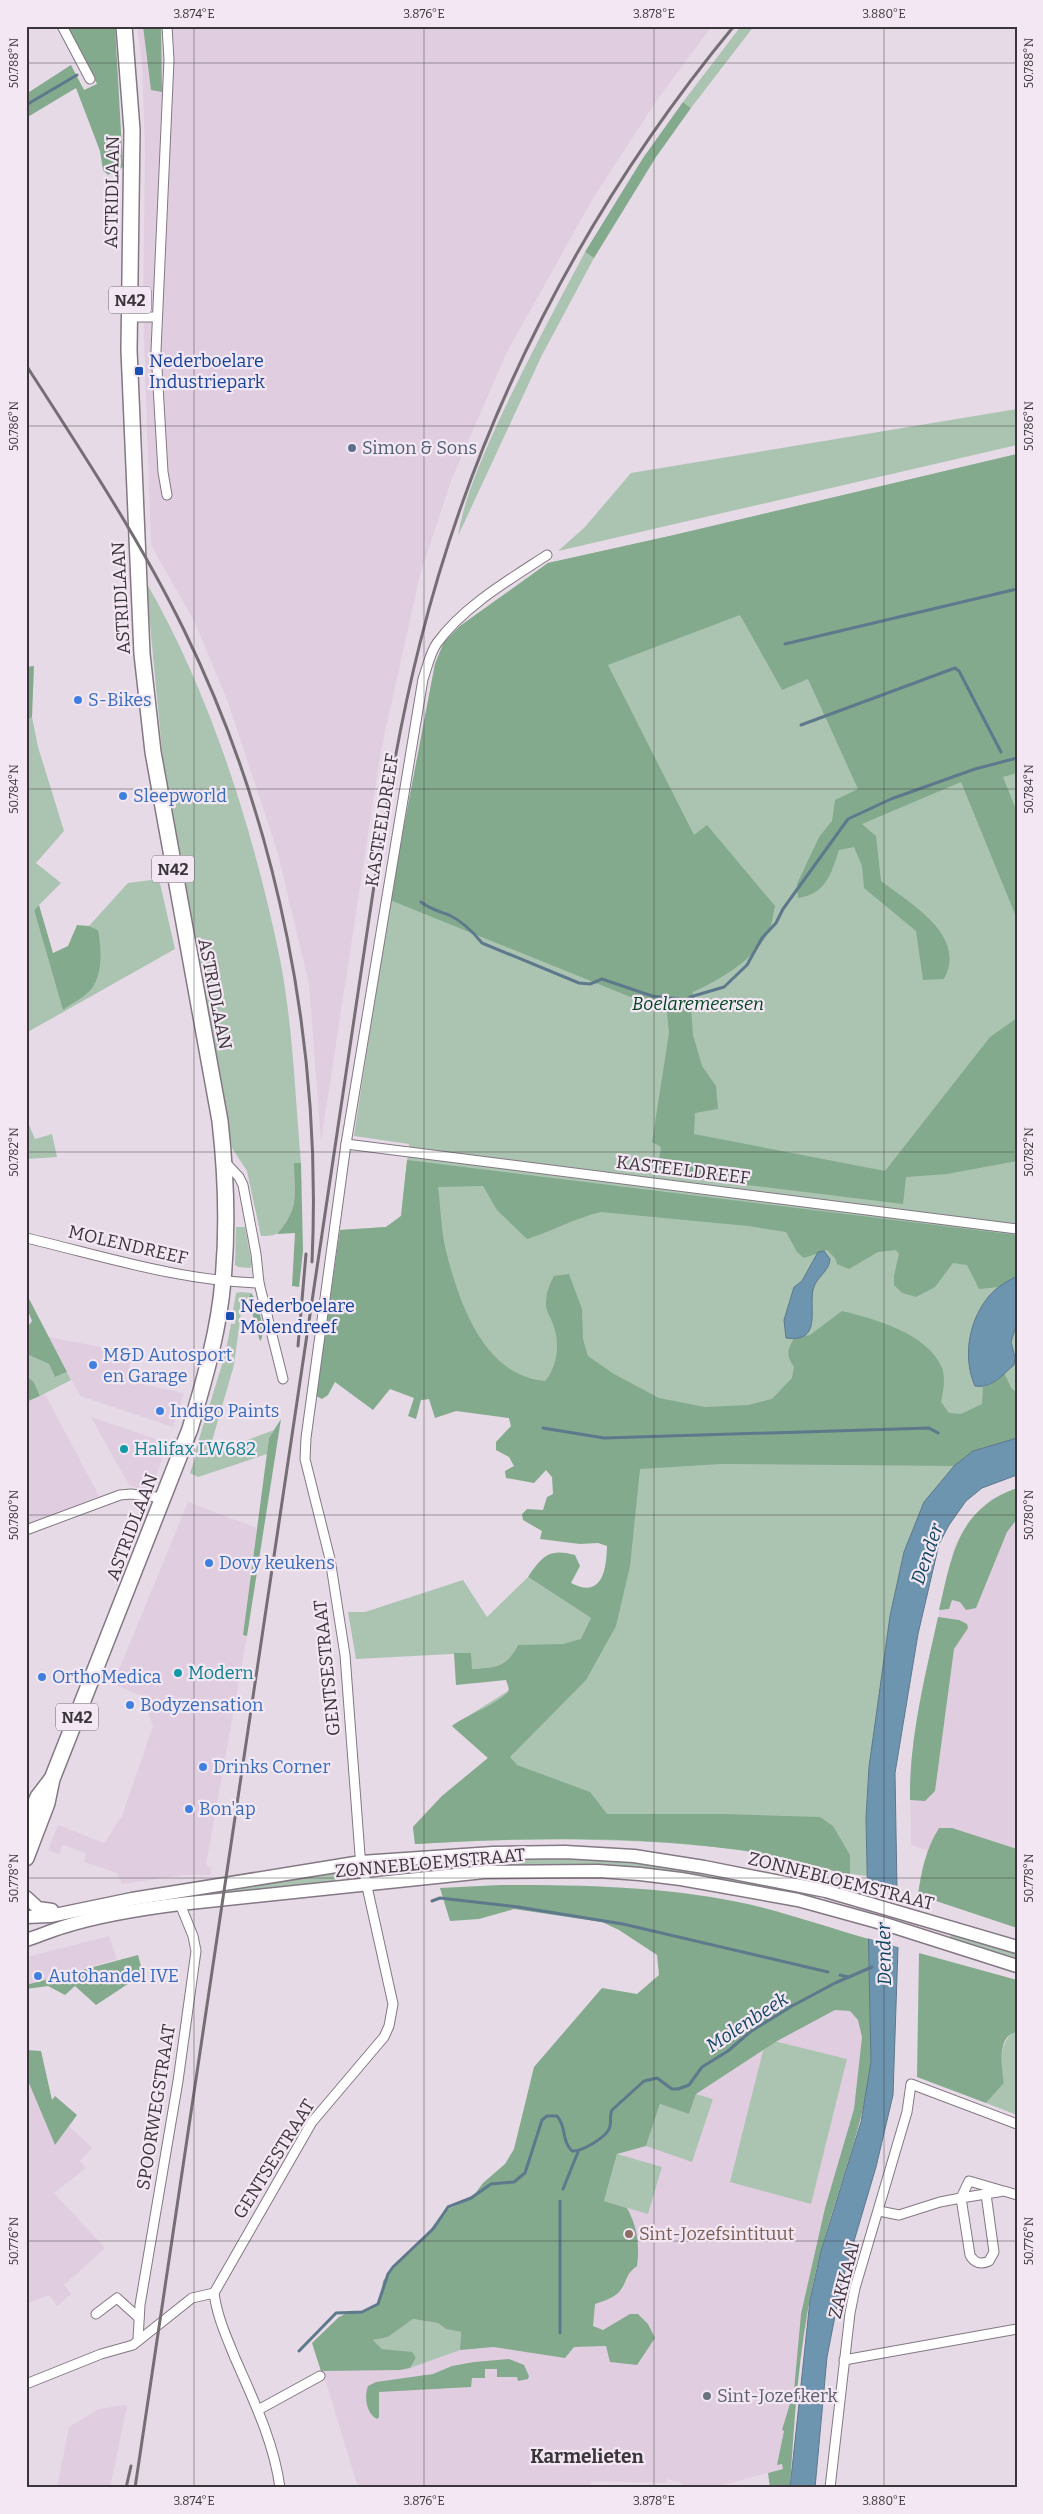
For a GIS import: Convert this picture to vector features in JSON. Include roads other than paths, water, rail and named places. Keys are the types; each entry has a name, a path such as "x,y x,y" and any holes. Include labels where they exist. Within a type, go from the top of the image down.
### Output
{"main road":[{"name":"ASTRIDLAAN","path":"26,1858 47,1804 52,1779 190,1429 206,1372 223,1282 226,1224 225,1162 216,1100 152,752 142,654 129,317 132,130 124,26"},
{"name":"ASTRIDLAAN","path":"26,1825 38,1797 52,1779"},
{"name":"ZONNEBLOEMSTRAAT","path":"26,1917 50,1916 59,1912 361,1862 493,1853 565,1852 604,1854 704,1867 826,1891 1017,1947"},
{"name":"ZONNEBLOEMSTRAAT","path":"48,1932 141,1909 180,1904 484,1872 598,1871 681,1879 823,1906 1017,1966"},
{"path":"28,1900 38,1908 59,1912"},
{"path":"26,1934 39,1931 48,1932"},
{"path":"26,1940 48,1932"}],"street":[{"path":"62,26 90,79"},
{"path":"167,26 168,60 157,317 157,379 163,472 167,495"},
{"path":"129,317 157,317"},
{"name":"KASTEELDREEF","path":"306,1438 346,1144 423,679 436,645 459,618 547,555"},
{"name":"KASTEELDREEF","path":"346,1144 1017,1229"},
{"path":"225,1162 239,1177 242,1185 256,1254 259,1283 283,1379"},
{"name":"MOLENDREEF","path":"26,1238 194,1278 223,1282"},
{"path":"223,1282 259,1283"},
{"name":"GENTSESTRAAT","path":"214,2293 312,2122 384,2037 389,2026 393,2004 391,1988 365,1886 361,1862 345,1655 330,1559 305,1459 306,1438"},
{"path":"26,1530 120,1495 131,1494 164,1498"},
{"name":"SPOORWEGSTRAAT","path":"138,2339 139,2318 178,2081 196,1951 193,1936 180,1904"},
{"name":"ZAKKAAI","path":"830,2488 844,2360 855,2288 907,2112 911,2084 1017,2124"},
{"path":"986,2194 994,2252 989,2261 983,2264 976,2262 970,2255 962,2198 969,2181 1017,2195"},
{"path":"879,2210 899,2215 940,2202 1004,2191"},
{"path":"26,2384 100,2354 132,2345 192,2298 214,2293 216,2312 258,2410 271,2449 280,2488"},
{"path":"96,2314 117,2298 139,2318"},
{"path":"844,2360 1017,2329"},
{"path":"258,2410 320,2376"}],"water":[{"path":"824,1251 830,1259 828,1267 814,1286 812,1323 809,1330 805,1335 797,1338 786,1338 784,1320 794,1287 802,1281 818,1252"},
{"path":"1017,1276 1017,1323 1011,1342 1015,1357 1014,1365 992,1383 975,1386 971,1376 968,1353 971,1331 975,1320 992,1292"},
{"name":"Dender","path":"1017,1438 1017,1475 982,1488 966,1501 949,1525 939,1544 918,1634 895,1773 898,1947 893,2095 876,2167 841,2285 827,2357 815,2488 790,2488 810,2300 821,2251 861,2122 871,2062 866,1818 869,1767 890,1616 904,1552 924,1502 954,1466 973,1451"}],"waterway":[{"path":"26,105 77,75"},
{"path":"785,644 1017,589"},
{"path":"801,725 955,668 959,671 1001,752"},
{"path":"690,997 724,987 747,965 762,938 776,923 783,909 848,819 891,799 975,769 1017,758"},
{"path":"421,902 458,920 482,943 579,983 590,984 602,979 652,996 681,999"},
{"path":"543,1428 604,1438 929,1428 938,1433"},
{"path":"432,1901 440,1898 518,1907 623,1924 828,1972"},
{"name":"Molenbeek","path":"299,2351 336,2313 362,2312 378,2304 388,2274 393,2267 433,2229 448,2207 471,2198 491,2184 514,2182 525,2173 542,2120 547,2116 557,2116 560,2120 566,2142 572,2151 587,2147 607,2133 610,2127 612,2110 644,2081 657,2078 672,2089 689,2085 702,2067 728,2051 750,2032 792,2006 835,1983 872,1967"},
{"name":"Molenbeek","path":"840,1975 848,1977"},
{"path":"563,2189 578,2152"},
{"path":"560,2201 560,2333"}],"railway":[{"path":"135,2488 374,884 397,746 420,643 444,559 472,477 505,396 542,317 584,241 630,166 680,95 734,26"},
{"path":"26,365 109,496 167,596 217,704 245,780 269,859 287,939 301,1019 310,1100 313,1181 312,1262"},
{"path":"298,1346 306,1254"},
{"path":"126,2488 131,2466"}],"place":[{"name":"Nederboelare Industriepark","path":"139,371"},
{"name":"Simon & Sons","path":"352,448"},
{"name":"S-Bikes","path":"78,700"},
{"name":"Sleepworld","path":"123,796"},
{"name":"Nederboelare Molendreef","path":"230,1316"},
{"name":"M&D Autosport en Garage","path":"93,1365"},
{"name":"Indigo Paints","path":"160,1411"},
{"name":"Halifax LW682","path":"124,1449"},
{"name":"Dovy keukens","path":"209,1563"},
{"name":"Modern","path":"178,1673"},
{"name":"OrthoMedica","path":"42,1677"},
{"name":"Bodyzensation","path":"130,1705"},
{"name":"Drinks Corner","path":"203,1767"},
{"name":"Bon'ap","path":"189,1809"},
{"name":"Autohandel IVE","path":"38,1976"},
{"name":"Sint-Jozefsintituut","path":"629,2234"},
{"name":"Sint-Jozefkerk","path":"707,2396"}],"district":[{"name":"Karmelieten","path":"587,2456"}],"park label":[{"name":"Boelaremeersen","path":"698,1004"}]}
